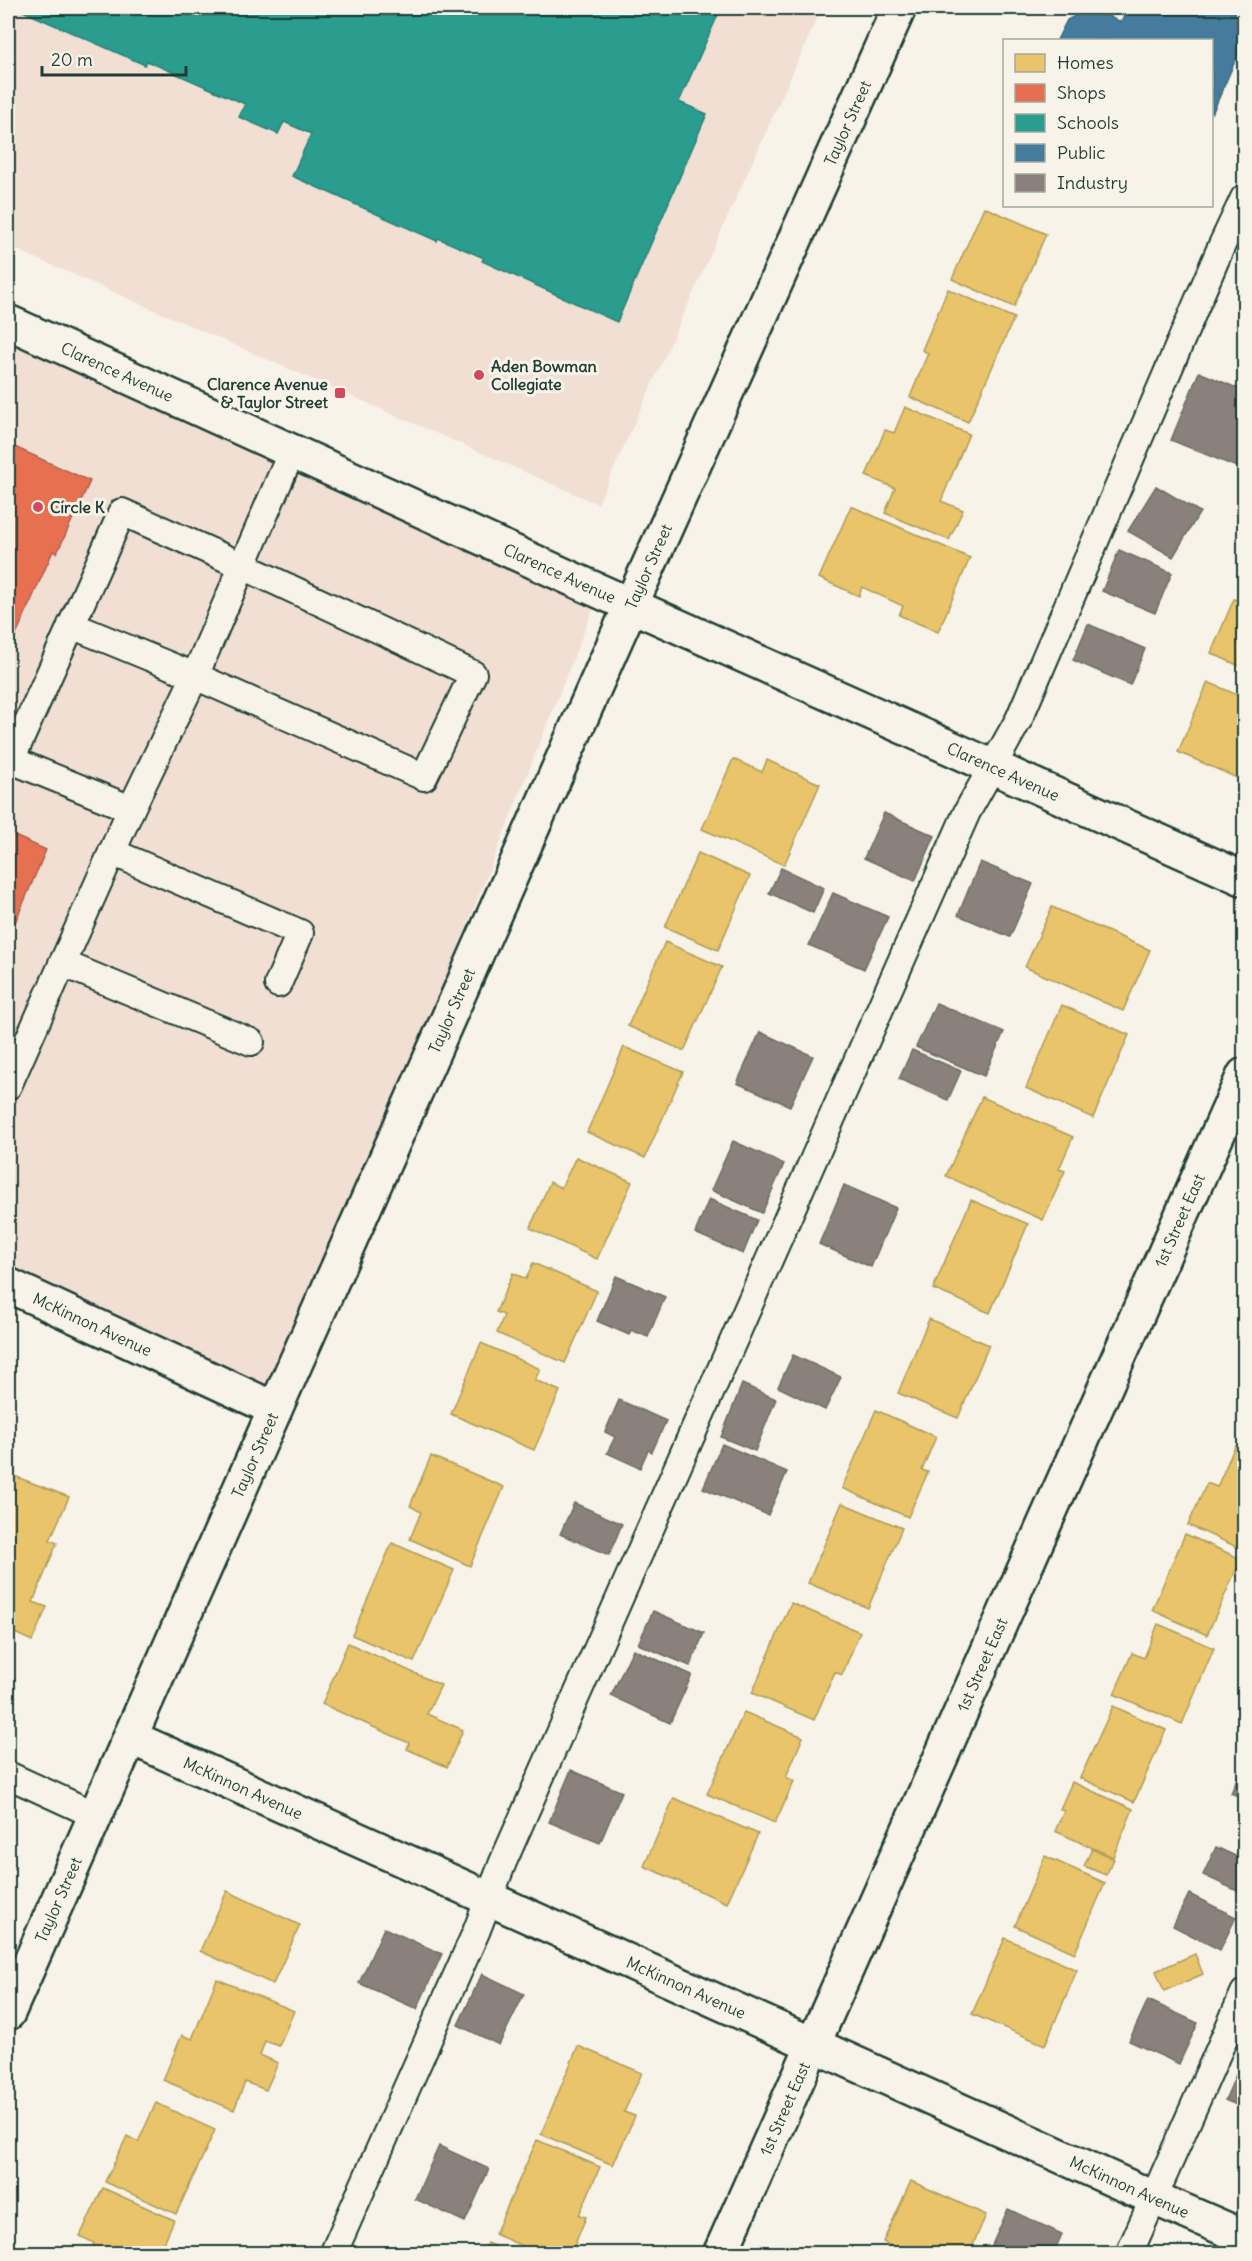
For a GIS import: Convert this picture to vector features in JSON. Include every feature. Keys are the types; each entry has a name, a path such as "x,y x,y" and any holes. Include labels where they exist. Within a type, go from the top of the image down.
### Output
{"main road":[{"name":"Taylor Street","path":"8,2013 631,605 899,8"},
{"name":"Clarence Avenue","path":"8,322 631,605 1245,879"},
{"name":"1st Street East","path":"720,2253 1245,1075"},
{"name":"McKinnon Avenue","path":"8,1285 127,1338 275,1409"},
{"name":"McKinnon Avenue","path":"130,1737 1245,2237"}],"lane":[{"path":"333,2253 963,823 1019,719 1221,247 1245,198"},
{"path":"8,1086 131,809 195,676 292,451"},
{"path":"71,625 195,676 424,777 473,674 122,512 71,625 11,760 131,809"},
{"path":"112,852 300,933 278,984"},
{"path":"62,963 251,1042"},
{"path":"8,1775 95,1815"},
{"path":"1129,2253 1245,1993"}],"shaded area":[{"name":"Aden Bowman Collegiate","path":"8,8 822,8 598,504 8,246"},
{"path":"8,326 593,609 275,1409 8,1285"}],"building: Homes":[{"path":"984,207 1046,234 1014,307 952,279"},
{"path":"948,289 1014,318 968,422 910,397 928,353 922,350"},
{"path":"905,407 969,434 941,501 963,510 949,540 885,513 895,488 866,476 885,430 894,433"},
{"path":"851,506 970,558 938,632 899,615 903,606 862,587 859,596 819,578"},
{"path":"1234,599 1244,603 1244,668 1211,653"},
{"path":"1208,682 1244,698 1244,781 1178,752"},
{"path":"733,759 762,772 767,760 820,784 784,865 702,829"},
{"path":"698,853 750,876 718,950 665,927"},
{"path":"1052,907 1150,950 1123,1011 1025,967"},
{"path":"665,942 722,967 684,1051 628,1026"},
{"path":"1062,1005 1129,1035 1093,1118 1026,1088"},
{"path":"624,1047 683,1072 645,1158 587,1132"},
{"path":"982,1097 1073,1137 1059,1169 1065,1171 1043,1220 946,1176"},
{"path":"576,1157 632,1182 597,1259 530,1228 550,1182 561,1188"},
{"path":"971,1200 1028,1224 990,1313 933,1289"},
{"path":"533,1263 597,1291 565,1363 497,1333 504,1315 496,1312 513,1273 526,1279"},
{"path":"929,1319 989,1345 958,1418 898,1393"},
{"path":"481,1343 540,1369 535,1380 560,1391 534,1450 451,1414"},
{"path":"876,1410 936,1437 922,1470 928,1472 908,1517 842,1488"},
{"path":"1235,1446 1244,1450 1244,1550 1188,1525 1207,1483 1217,1487"},
{"path":"431,1456 504,1487 470,1566 410,1539 421,1512 410,1506"},
{"path":"14,1476 69,1497 50,1540 57,1543 33,1602 47,1607 32,1641 8,1630 8,1489"},
{"path":"842,1503 902,1528 868,1608 808,1583"},
{"path":"1185,1534 1241,1559 1207,1635 1152,1610"},
{"path":"392,1543 454,1570 414,1662 352,1635"},
{"path":"791,1603 860,1632 842,1675 835,1672 814,1720 752,1693"},
{"path":"1158,1624 1214,1648 1182,1724 1114,1694 1132,1653 1144,1658"},
{"path":"348,1643 441,1685 427,1714 463,1730 447,1767 407,1749 409,1743 322,1704"},
{"path":"1113,1706 1166,1730 1134,1802 1080,1778"},
{"path":"744,1712 803,1737 786,1777 794,1781 775,1823 707,1794"},
{"path":"1072,1782 1133,1809 1113,1857 1055,1831 1064,1811 1060,1809"},
{"path":"674,1798 758,1834 727,1903 644,1866"},
{"path":"1092,1849 1114,1859 1106,1875 1084,1866"},
{"path":"1045,1856 1105,1883 1075,1953 1015,1926"},
{"path":"227,1891 300,1925 273,1984 200,1951"},
{"path":"1005,1938 1077,1970 1045,2045 972,2014"},
{"path":"1195,1954 1203,1974 1164,1991 1156,1971"},
{"path":"217,1979 294,2011 279,2046 265,2041 260,2055 278,2063 266,2090 245,2082 234,2110 163,2080 182,2035 192,2039"},
{"path":"578,2046 642,2073 624,2112 635,2116 613,2165 541,2134"},
{"path":"156,2103 215,2130 176,2214 105,2182 127,2136 138,2142"},
{"path":"537,2140 600,2167 579,2215 586,2217 571,2254 540,2254 495,2234"},
{"path":"911,2181 986,2215 969,2254 895,2254 897,2249 883,2242"},
{"path":"103,2188 174,2220 159,2254 89,2254 94,2243 80,2236"},
{"path":"487,2243 512,2254 483,2254"}],"building: Shops":[{"path":"8,444 90,481 57,553 53,551 8,653"},
{"path":"8,833 46,850 8,939"}],"building: Schools":[{"path":"16,8 721,8 679,102 707,114 617,322 482,261 484,258 438,238 437,241 292,176 311,134 284,122 278,134 239,117 245,104 147,61 145,65"}],"building: Public":[{"path":"1090,8 1121,22 1128,8 1244,8 1244,40 1213,112 1213,39 1058,39 1067,20"}],"building: Industry":[{"path":"1199,372 1244,391 1244,455 1239,468 1171,440"},
{"path":"1156,486 1200,512 1173,557 1128,531"},
{"path":"1119,550 1172,573 1155,613 1102,591"},
{"path":"1088,624 1145,649 1130,685 1073,660"},
{"path":"884,813 935,836 915,881 864,858"},
{"path":"980,862 1033,884 1010,937 958,915"},
{"path":"781,868 824,888 813,913 769,893"},
{"path":"833,893 888,917 864,969 809,945"},
{"path":"936,1003 1004,1032 984,1076 916,1047"},
{"path":"760,1032 813,1056 790,1106 737,1083"},
{"path":"912,1050 961,1071 948,1100 899,1079"},
{"path":"733,1141 784,1164 762,1213 711,1190"},
{"path":"844,1185 896,1208 871,1267 819,1244"},
{"path":"709,1199 757,1220 743,1254 695,1233"},
{"path":"616,1276 665,1297 648,1337 631,1330 629,1335 597,1321"},
{"path":"793,1355 841,1377 825,1410 778,1387"},
{"path":"742,1384 776,1399 755,1451 721,1437"},
{"path":"619,1400 666,1421 652,1452 648,1450 640,1468 607,1453 615,1437 605,1432"},
{"path":"722,1444 787,1472 768,1515 703,1488"},
{"path":"574,1503 622,1524 609,1555 560,1534"},
{"path":"653,1611 704,1633 690,1666 638,1644"},
{"path":"633,1649 692,1675 670,1723 611,1696"},
{"path":"1244,1761 1244,1799 1231,1793"},
{"path":"571,1770 622,1792 600,1843 549,1822"},
{"path":"1216,1847 1244,1860 1244,1894 1203,1875"},
{"path":"1189,1894 1236,1917 1220,1950 1173,1926"},
{"path":"384,1928 442,1954 417,2009 359,1983"},
{"path":"482,1974 524,1994 499,2045 458,2025"},
{"path":"1148,2000 1198,2023 1179,2064 1129,2041"},
{"path":"1244,2056 1244,2108 1225,2100"},
{"path":"439,2146 489,2169 465,2222 415,2199"},
{"path":"1008,2209 1062,2234 1053,2254 988,2254"}],"place":[{"name":"Aden Bowman Collegiate","path":"479,375"},
{"name":"Clarence Avenue & Taylor Street","path":"340,393"},
{"name":"Circle K","path":"38,507"}]}
